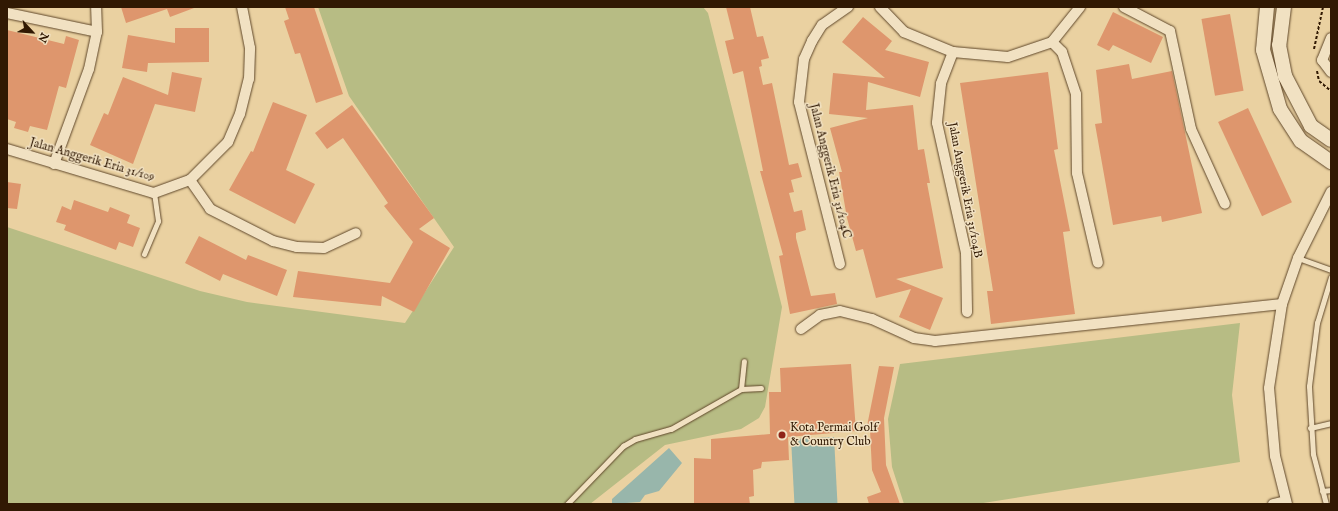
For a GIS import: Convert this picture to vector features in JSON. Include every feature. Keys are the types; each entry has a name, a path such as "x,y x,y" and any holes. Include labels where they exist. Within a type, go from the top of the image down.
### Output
{"main road":[{"path":"1267,7 1263,50 1280,109 1301,141 1331,162"},
{"path":"1284,7 1279,45 1285,76 1311,126 1331,140"}],"street":[{"path":"54,164 90,69 97,32 96,7"},
{"name":"Jalan Anggerik Eria 31/109","path":"7,149 154,193 190,180 228,142 240,114 250,79 250,48 242,7"},
{"name":"Jalan Anggerik Eria 31/104C","path":"840,264 799,102 804,59 812,41 822,25 848,7"},
{"path":"880,7 904,32 953,52 1008,57 1052,42 1080,7"},
{"path":"1124,7 1170,31 1191,129 1225,204"},
{"path":"7,13 97,32"},
{"path":"1331,38 1322,60 1331,72"},
{"path":"1052,42 1062,52 1076,94 1077,173 1098,264"},
{"name":"Jalan Anggerik Eria 31/104B","path":"953,52 941,84 938,123 966,253 968,312"},
{"path":"190,180 210,209 273,241 297,247 324,248 356,233"},
{"path":"1273,504 1287,503 1275,456 1269,388 1282,304 1298,258 1331,192"},
{"path":"801,329 820,315 840,311 872,319 914,338 935,341 1282,304"}],"lane":[{"path":"144,254 158,222 154,193"},
{"path":"1298,258 1331,270"},
{"path":"1326,504 1322,492 1310,428 1312,353 1331,277"},
{"path":"741,388 744,361"},
{"path":"567,504 623,446 635,438 671,429 741,388 761,388"},
{"path":"1310,428 1331,423"},
{"path":"1322,492 1331,490"}],"green space":[{"path":"318,7 703,7 708,13 782,307 765,407 759,418 741,429 665,445 590,504 7,504 7,227 200,291 247,302 405,323 454,247 349,96"},
{"path":"1240,323 1232,395 1240,462 977,504 904,504 892,467 888,419 900,364"}],"shaded area":[{"path":"834,437 838,504 794,504 791,439"},
{"path":"669,448 682,463 659,491 645,495 640,502 612,504 612,499"}],"building":[{"path":"121,7 194,8 170,17 167,9 126,23"},
{"path":"285,7 314,7 343,94 316,103 300,53 295,54 284,21 289,19"},
{"path":"726,7 750,7 757,37 763,36 769,58 761,60 762,66 759,67 763,85 772,83 789,165 798,163 802,177 791,180 794,192 789,193 794,212 802,210 806,230 796,233 796,238 811,296 835,293 837,304 790,314 779,256 783,255 760,171 763,171 743,71 733,74 725,41 734,39"},
{"path":"1113,12 1163,37 1151,63 1113,45 1109,51 1097,45"},
{"path":"1230,14 1244,91 1215,96 1201,19"},
{"path":"863,17 892,41 885,50 929,62 920,97 868,82 866,110 913,105 918,150 924,149 930,183 927,183 943,268 896,279 943,298 930,330 899,317 911,289 876,298 863,249 856,251 847,218 839,172 842,172 830,128 868,118 829,114 833,73 885,78 842,42"},
{"path":"175,28 209,28 209,62 148,63 147,72 122,68 128,35 175,43"},
{"path":"7,30 64,44 66,36 79,40 66,88 59,86 47,130 30,126 28,132 14,128 16,122 7,119"},
{"path":"1129,64 1132,79 1172,71 1202,213 1162,222 1161,216 1113,225 1095,124 1102,123 1096,70"},
{"path":"172,72 202,78 195,112 155,104 133,164 90,145 104,113 108,115 123,77 168,95"},
{"path":"1048,72 1058,149 1054,150 1070,231 1063,232 1075,314 991,324 987,291 993,291 960,83"},
{"path":"273,102 307,115 286,170 315,184 295,224 229,190 251,151 253,152"},
{"path":"352,105 434,218 419,229 450,248 414,312 382,296 381,306 293,297 298,271 390,283 413,242 384,206 388,203 343,138 327,149 315,133"},
{"path":"1248,108 1292,202 1262,216 1218,122"},
{"path":"7,182 21,184 17,209 7,208"},
{"path":"74,200 108,212 110,207 130,215 127,223 140,228 133,247 119,242 116,250 64,230 66,225 56,222 62,206 71,210"},
{"path":"199,236 246,260 248,255 287,270 277,296 223,274 220,281 185,263"},
{"name":"Kota Permai Golf & Country Club","path":"851,364 856,431 788,437 789,460 762,462 761,468 753,470 754,496 749,497 750,504 694,504 694,458 711,459 711,439 770,434 769,392 781,392 780,368"},
{"path":"879,366 894,367 884,418 886,465 900,504 869,504 867,497 881,492 872,470 870,430 866,431"}],"place":[{"name":"Kota Permai Golf & Country Club","path":"782,435"}]}
